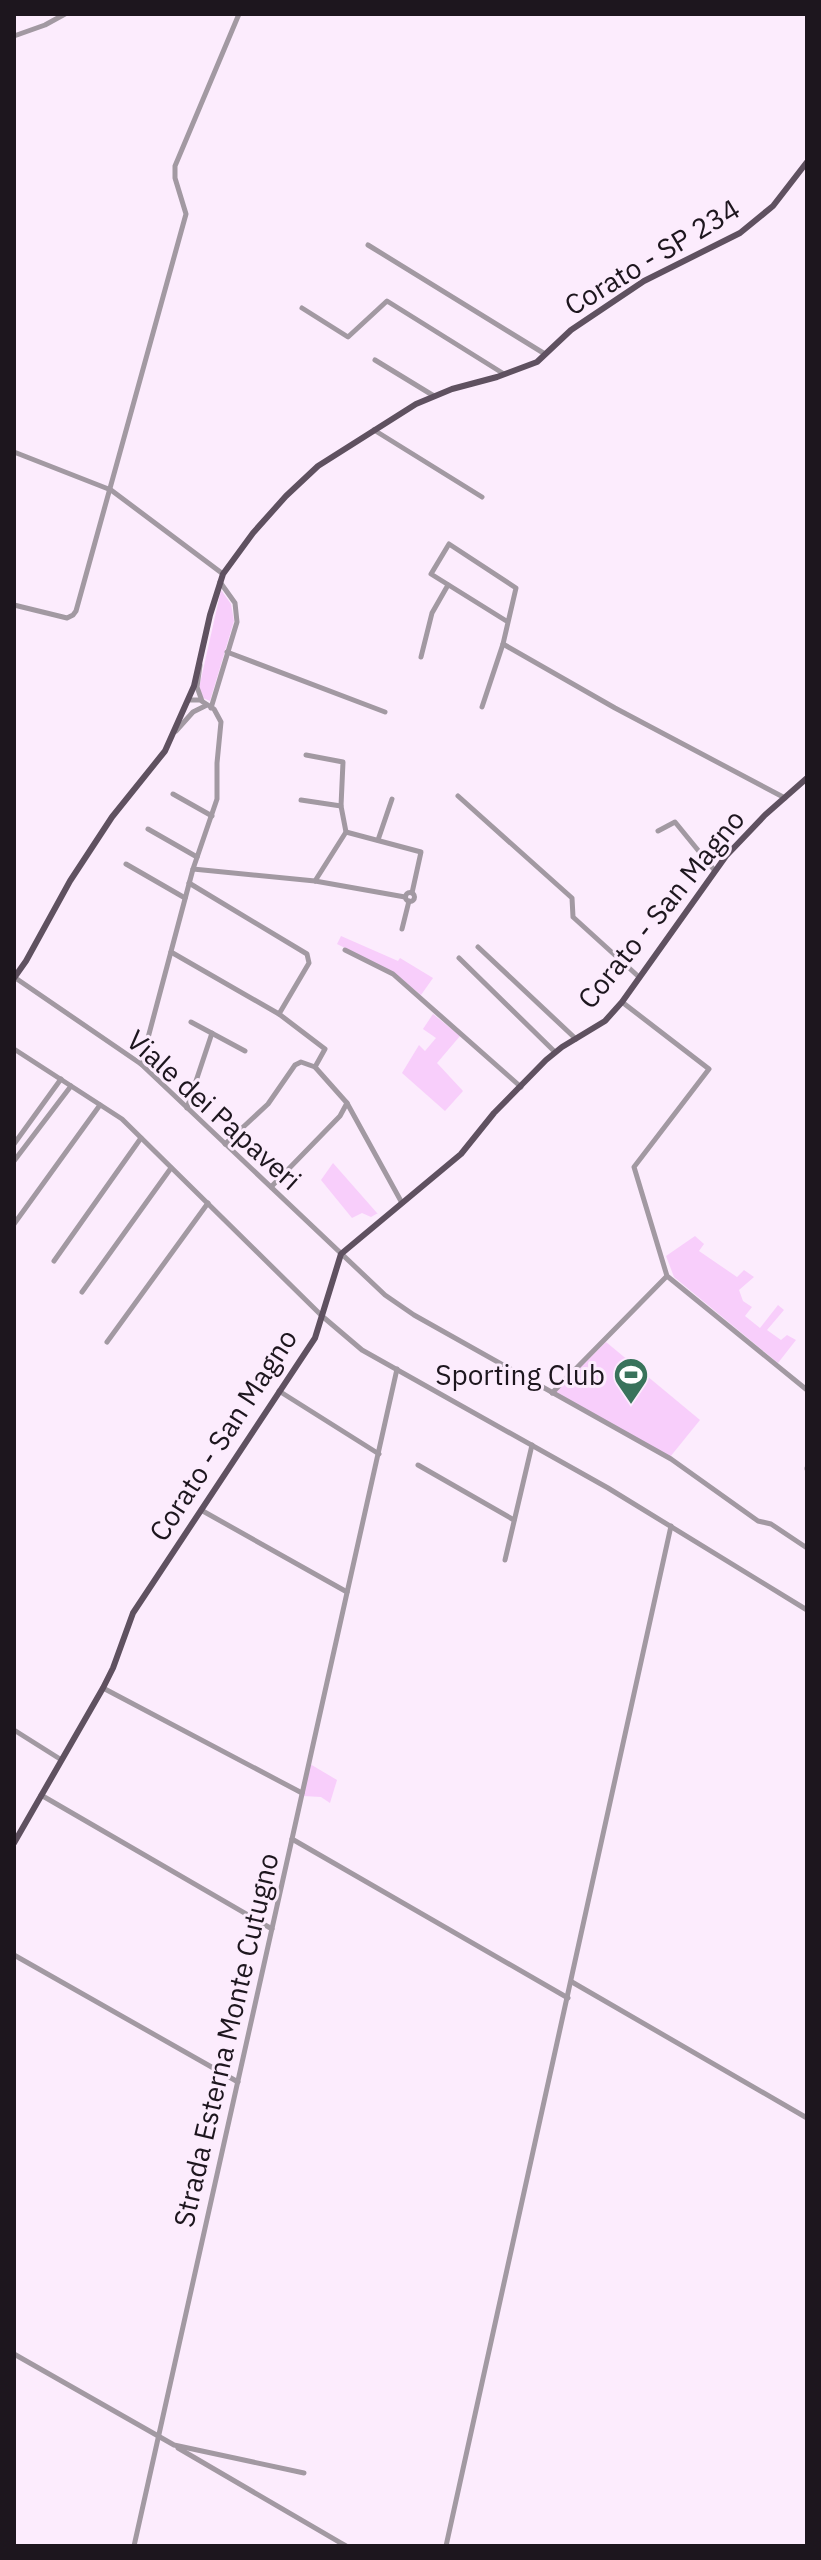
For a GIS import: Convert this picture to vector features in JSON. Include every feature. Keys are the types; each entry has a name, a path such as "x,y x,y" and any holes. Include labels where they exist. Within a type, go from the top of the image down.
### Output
{"main road":[{"name":"Corato - SP 234","path":"14,978 70,881 112,817 165,751 189,700 222,578 253,533 286,496 318,466 416,404 537,362 571,330 644,281 740,233 773,206 807,162"},
{"name":"Corato - San Magno","path":"14,1843 103,1688 133,1613 315,1338 341,1254 461,1154 494,1113 555,1052 605,1021 622,1002 726,856 807,778"}],"street":[{"path":"14,36 65,14"},
{"path":"14,605 67,618 73,615 111,490 186,214 175,178 175,166 239,14"},
{"path":"368,245 545,354"},
{"path":"302,308 348,337 387,301 504,374"},
{"path":"375,360 434,396"},
{"path":"374,430 482,497"},
{"path":"14,452 111,490 222,578 238,611 237,622 208,707"},
{"path":"482,707 503,644 516,588 449,544 431,574 508,622"},
{"path":"421,657 432,613 448,585"},
{"path":"503,644 615,708 785,798"},
{"path":"227,652 385,712"},
{"path":"141,1064 193,869 217,799 221,722 218,714 199,696 200,662"},
{"path":"189,700 208,707"},
{"path":"173,734 193,712 208,707"},
{"path":"306,755 343,762 341,806 346,832 315,881"},
{"path":"173,794 212,816"},
{"path":"458,796 572,898 573,917 639,977"},
{"path":"378,840 392,799"},
{"path":"301,800 341,806"},
{"path":"658,831 675,822 715,871"},
{"path":"148,829 197,857"},
{"path":"346,832 421,852 402,929"},
{"path":"126,864 185,898"},
{"path":"193,869 315,881 409,897"},
{"path":"189,883 307,954 309,963 279,1014"},
{"path":"478,947 576,1039"},
{"path":"345,950 393,974 521,1087"},
{"path":"171,952 279,1014 325,1049 315,1067"},
{"path":"459,958 555,1052"},
{"name":"Viale dei Papaveri","path":"14,978 141,1064 385,1295 414,1315 671,1459 758,1521 771,1524 807,1548"},
{"path":"622,1002 709,1069 634,1167 667,1276 807,1390"},
{"path":"191,1022 245,1051"},
{"path":"187,1108 212,1033"},
{"path":"14,1049 122,1119 322,1316 362,1350 671,1526 807,1610"},
{"path":"225,1144 268,1104 295,1065 301,1062 315,1067 347,1103 402,1203"},
{"path":"14,1144 61,1079"},
{"path":"14,1161 71,1086"},
{"path":"271,1187 340,1116 347,1103"},
{"path":"14,1224 100,1105"},
{"path":"54,1261 141,1138"},
{"path":"82,1292 171,1168"},
{"path":"107,1342 208,1203"},
{"path":"552,1393 667,1276"},
{"name":"Strada Esterna Monte Cutugno","path":"134,2546 397,1369"},
{"path":"279,1391 379,1454"},
{"path":"505,1560 532,1445"},
{"path":"418,1465 514,1520"},
{"path":"201,1510 347,1592"},
{"path":"446,2546 671,1526"},
{"path":"103,1688 302,1793"},
{"path":"14,1730 60,1759"},
{"path":"41,1795 272,1929"},
{"path":"292,1839 568,1998"},
{"path":"14,1955 238,2082"},
{"path":"572,1982 807,2118"},
{"path":"14,2354 346,2546"},
{"path":"174,2445 304,2473"}],"shaded area":[{"path":"221,590 231,604 234,621 210,701 203,698 199,688"},
{"path":"341,936 398,961 400,958 433,978 421,995 393,972 337,944"},
{"path":"433,1014 460,1036 437,1063 463,1091 445,1111 402,1073 419,1045 425,1051 436,1038 423,1029"},
{"path":"333,1163 378,1213 371,1217 362,1213 352,1218 321,1180"},
{"path":"695,1236 704,1244 699,1251 737,1277 744,1270 754,1277 739,1290 743,1301 752,1307 745,1316 760,1328 778,1305 784,1310 767,1330 781,1340 787,1335 796,1340 778,1363 674,1277 666,1256"},
{"name":"Sporting Club","path":"606,1342 700,1420 670,1457 555,1392"},
{"path":"310,1764 337,1780 330,1803 321,1797 303,1796"}],"place":[{"name":"Sporting Club","path":"631,1406"}]}
